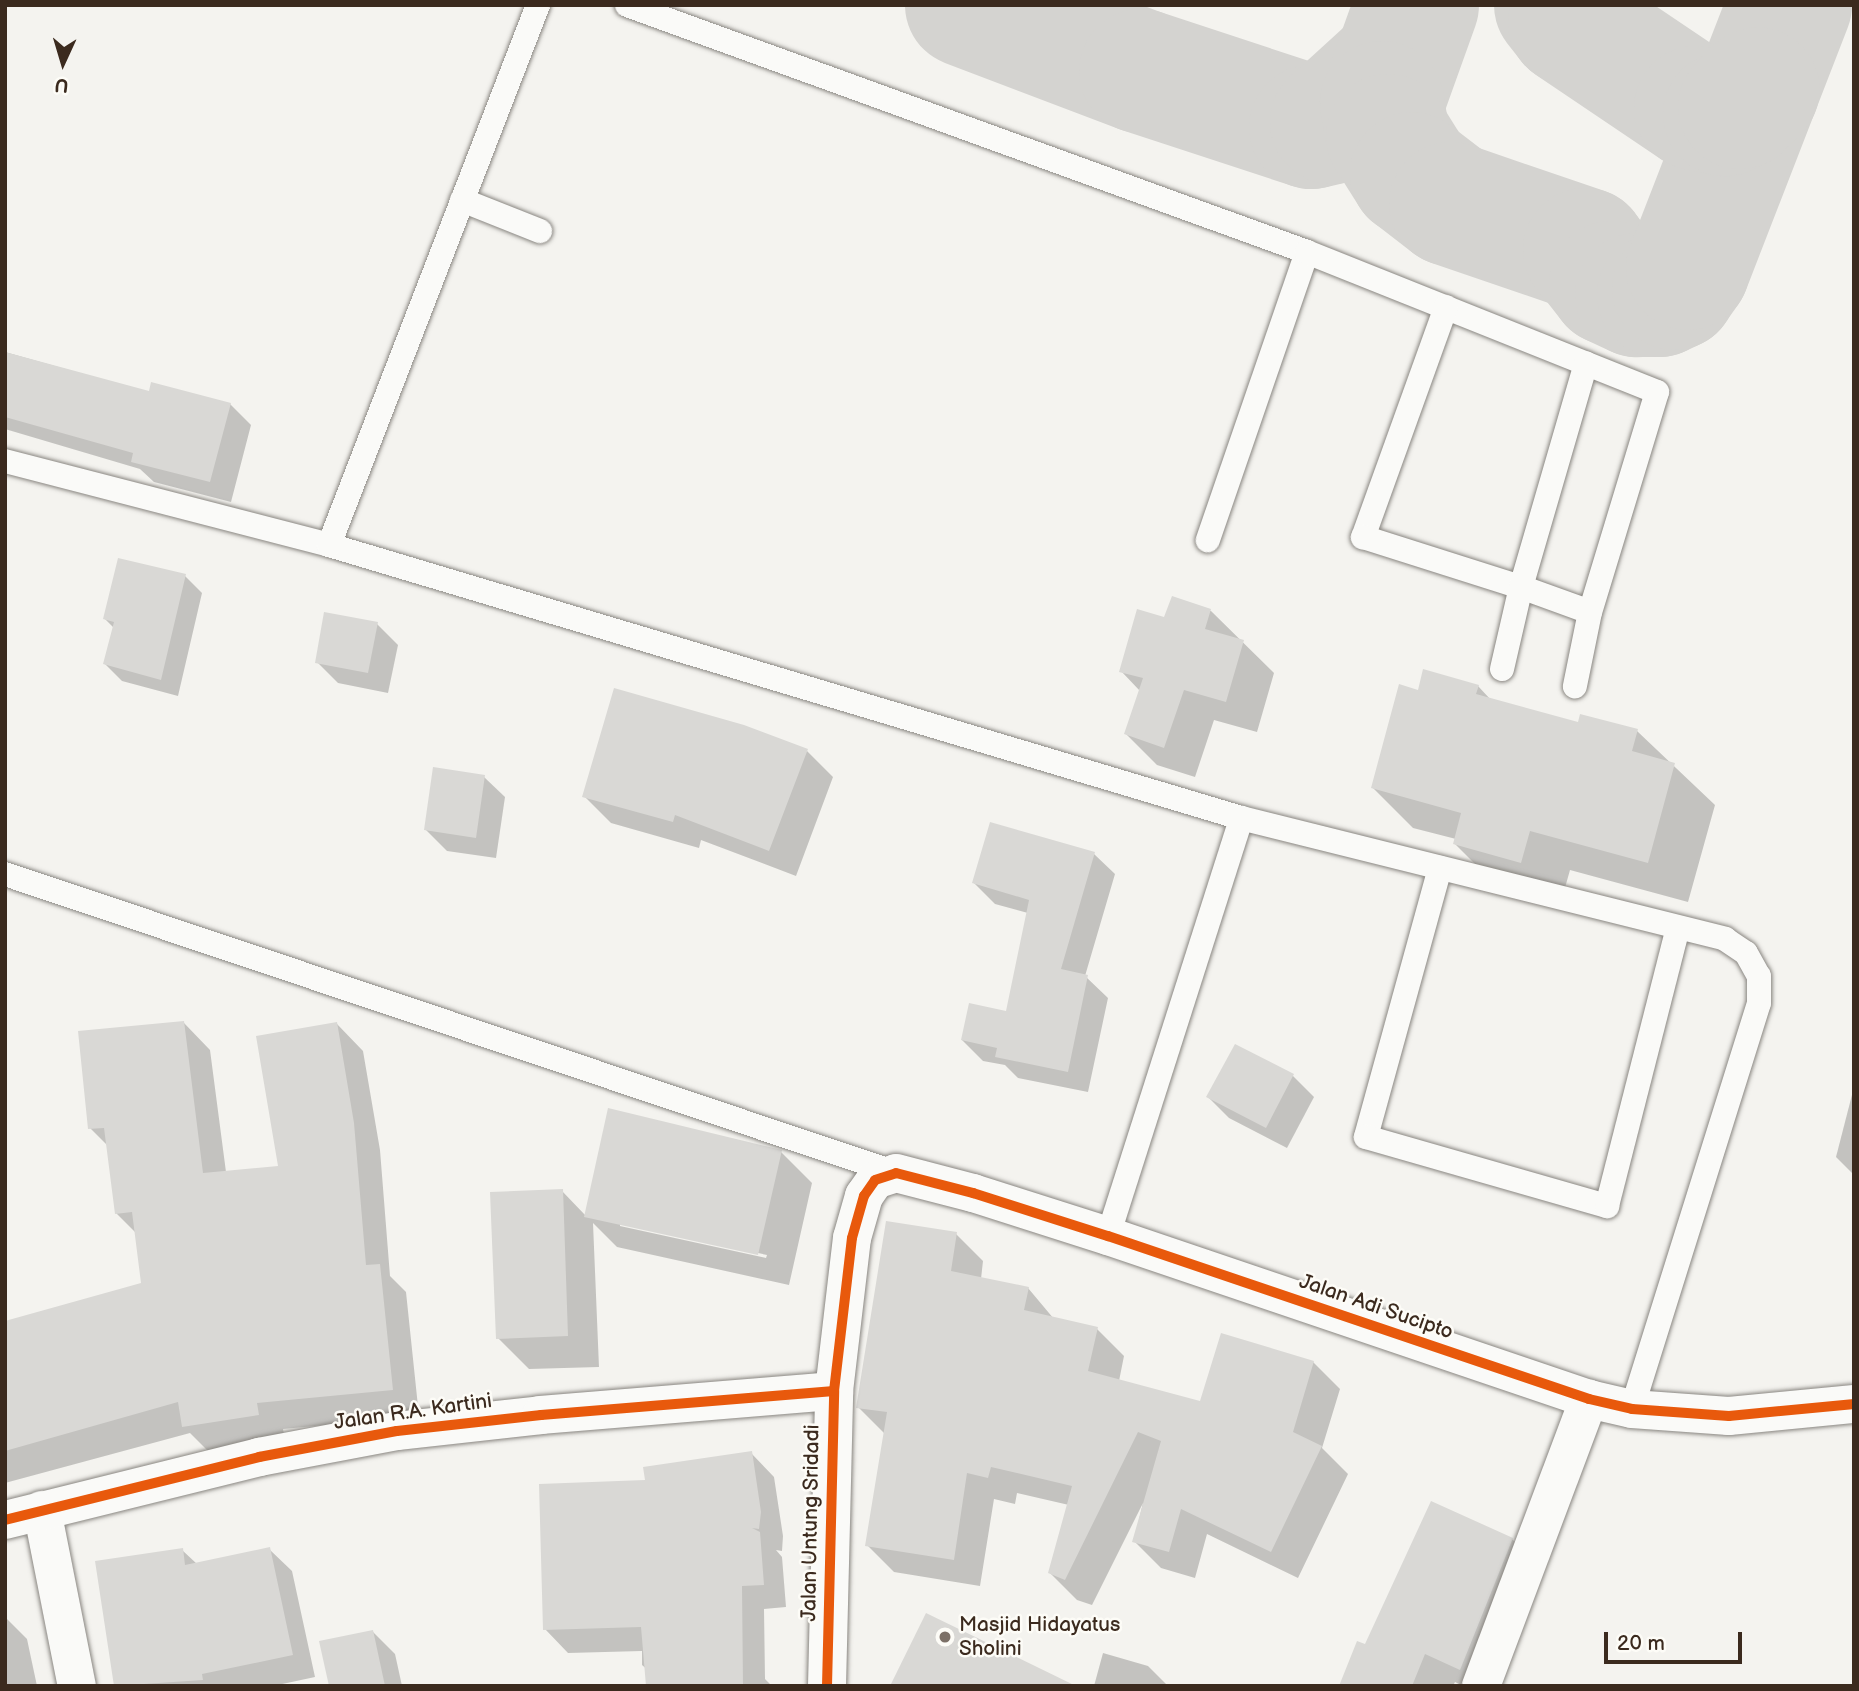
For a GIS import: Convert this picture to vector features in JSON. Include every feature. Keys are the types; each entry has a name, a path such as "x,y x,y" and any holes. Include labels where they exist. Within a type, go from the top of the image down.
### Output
{"street":[{"name":"Jalan Adi Sucipto","path":"896,1174 973,1193 1588,1399 1632,1409 1729,1416 1854,1404"},
{"name":"Jalan Untung Sridadi","path":"827,1686 834,1391 852,1238 864,1196 875,1180 896,1174"},
{"name":"Jalan R.A. Kartini","path":"5,1520 259,1457 397,1431 541,1415 834,1391"},
{"path":"1482,1686 1588,1399"},
{"path":"42,1510 77,1686"}],"lane":[{"path":"329,545 538,5"},
{"path":"627,5 1307,252 1657,391 1590,612 1574,686"},
{"path":"462,200 540,231"},
{"path":"1208,540 1307,252"},
{"path":"1446,307 1363,537 1590,612"},
{"path":"1502,670 1521,587 1586,363"},
{"path":"5,461 329,545 1241,818 1725,939 1746,953 1759,976 1759,1003 1632,1409"},
{"path":"1108,1237 1241,818"},
{"path":"1440,868 1366,1137 1607,1206 1678,928"},
{"path":"5,874 896,1174"}],"building":[{"path":"5,352 149,391 151,382 231,403 210,482 131,462 133,453 5,417"},
{"path":"118,558 186,574 161,680 103,664 114,622 103,619"},
{"path":"1172,596 1211,609 1205,629 1244,640 1226,702 1184,690 1164,748 1124,734 1143,678 1119,672 1137,609 1164,617"},
{"path":"324,612 378,622 368,673 315,663"},
{"path":"1423,669 1479,685 1476,694 1578,722 1580,714 1638,729 1632,751 1675,763 1648,863 1530,831 1521,863 1453,844 1461,813 1371,788 1399,684 1418,690"},
{"path":"614,688 744,725 808,749 769,851 675,815 673,822 582,797"},
{"path":"433,767 485,775 476,838 424,830"},
{"path":"990,822 1095,852 1061,969 1088,975 1068,1072 995,1057 997,1048 961,1040 969,1003 1006,1011 1029,900 972,883"},
{"path":"184,1021 203,1173 278,1166 256,1036 337,1022 354,1123 366,1265 380,1264 393,1390 257,1403 259,1415 182,1427 178,1402 5,1451 5,1321 141,1283 132,1212 115,1214 104,1128 88,1129 78,1031"},
{"path":"1235,1044 1294,1074 1266,1128 1206,1097"},
{"path":"608,1108 782,1150 758,1255 584,1217"},
{"path":"563,1189 568,1336 496,1339 490,1192"},
{"path":"886,1221 957,1232 951,1271 1029,1287 1024,1310 1098,1327 1088,1371 1200,1401 1221,1333 1314,1361 1293,1432 1322,1446 1271,1552 1181,1509 1169,1552 1132,1542 1161,1441 1138,1432 1065,1580 1048,1573 1072,1486 991,1467 988,1478 967,1473 954,1560 865,1546 887,1412 856,1408"},
{"path":"752,1451 761,1512 759,1529 752,1528 760,1532 764,1585 742,1586 743,1686 646,1686 641,1627 543,1630 539,1484 645,1480 643,1467"},
{"path":"1431,1501 1513,1538 1460,1670 1425,1654 1412,1686 1339,1686 1357,1641 1365,1644"},
{"path":"270,1547 293,1655 202,1674 203,1680 114,1686 95,1561 183,1548 185,1565"},
{"name":"Masjid Hidayatus Sholini","path":"926,1613 1076,1686 890,1686"},
{"path":"373,1630 385,1686 329,1686 319,1641"}],"taxiway":[{"path":"967,5 1141,71 1311,127 1332,122 1390,69"},
{"path":"1417,5 1382,103 1388,136 1412,174 1451,204 1585,250 1611,283 1637,295 1659,295 1674,288 1688,268 1790,5"},
{"path":"1556,5 1570,23 1696,108 1725,114 1740,107 1758,89"}],"cycle path":[{"path":"827,1686 834,1391 852,1238 864,1196 875,1180 896,1173 973,1193 1108,1236 1589,1399 1632,1409 1729,1416 1854,1404"},
{"path":"5,1520 259,1457 397,1431 541,1415 834,1391"}],"place":[{"name":"Masjid Hidayatus Sholini","path":"945,1637"}]}
